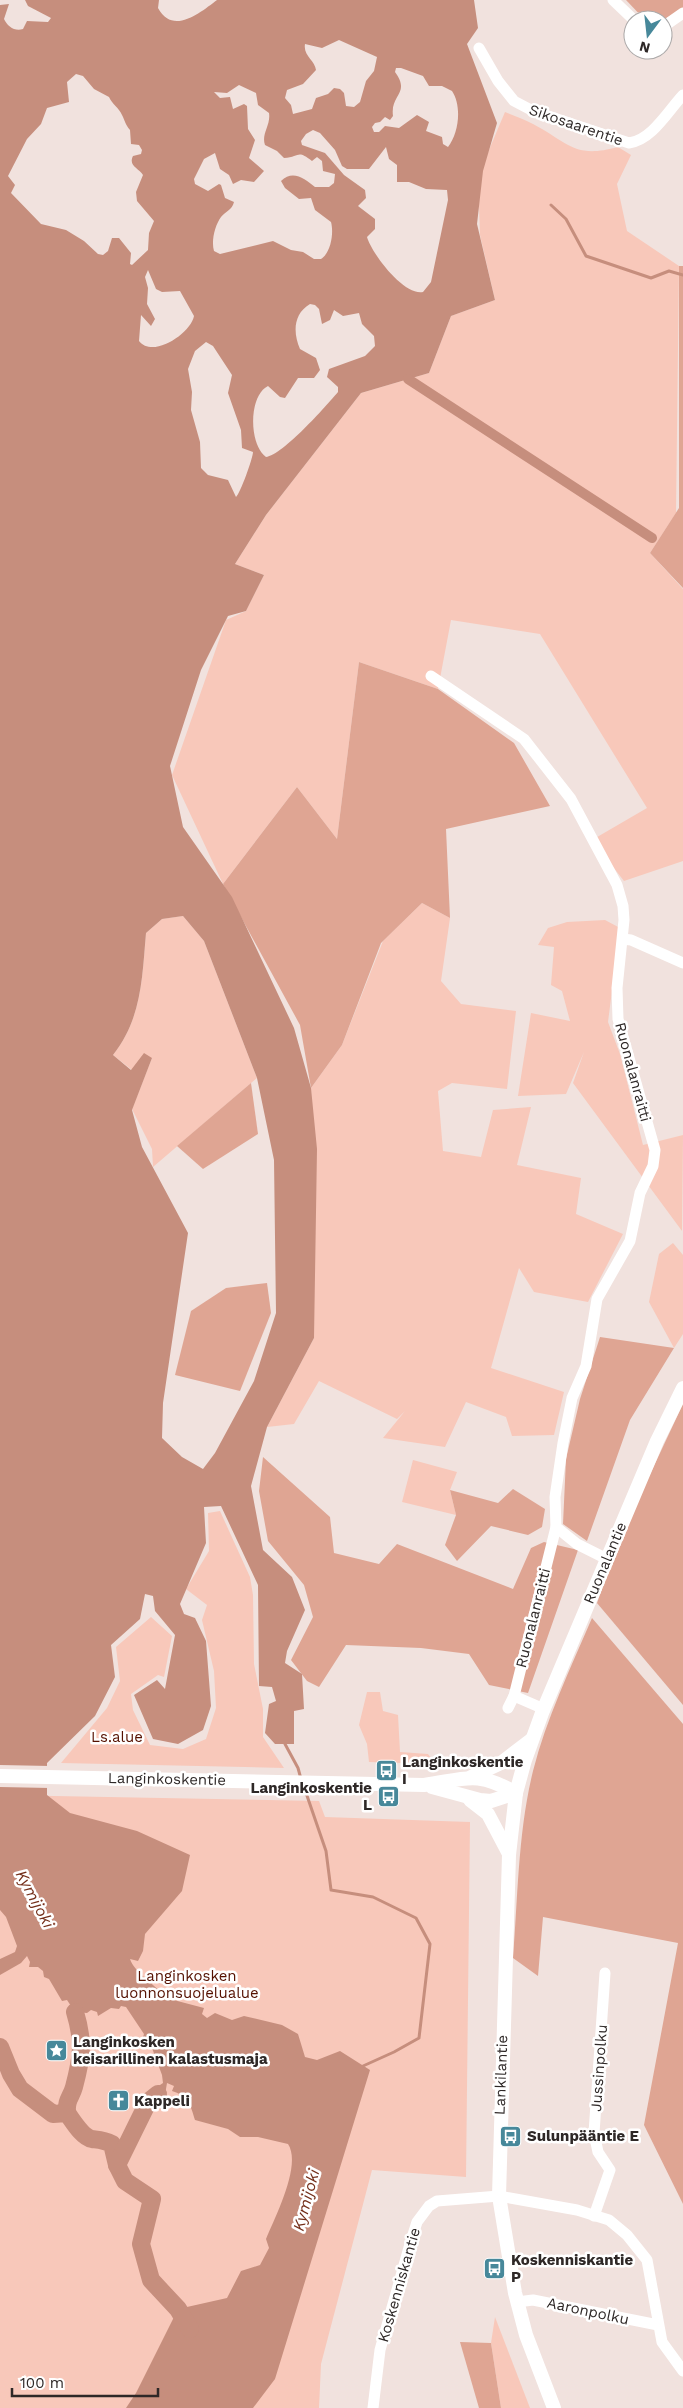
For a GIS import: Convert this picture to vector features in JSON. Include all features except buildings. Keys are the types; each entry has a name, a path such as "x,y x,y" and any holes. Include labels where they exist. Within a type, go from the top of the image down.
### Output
{"street":[{"path":"613,0 624,10"},
{"name":"Sikosaarentie","path":"479,48 498,81 514,101 533,111 629,144 638,142 646,137 683,95"},
{"name":"Ruonalanraitti","path":"431,676 524,739 571,799 617,885 623,906 623,939 617,988 618,1019 655,1150 653,1166 640,1193 630,1241 597,1299 586,1366 572,1398 565,1433 555,1497 556,1528 514,1696 508,1708"},
{"path":"623,939 631,940 683,963"},
{"name":"Ruonalantie","path":"516,1793 532,1739 544,1709 657,1441 683,1388"},
{"path":"556,1528 577,1544 606,1559"},
{"path":"514,1696 544,1709"},
{"path":"471,1777 501,1763 532,1739"},
{"name":"Langinkoskentie","path":"0,1776 424,1785 471,1777 488,1779 516,1793"},
{"name":"Langinkoskentie","path":"424,1785 491,1801 516,1793"},
{"name":"Lankilantie","path":"516,1793 509,1855 499,2196 508,2262 517,2302 526,2335 554,2408"},
{"name":"Lankilantie","path":"462,1795 476,1803 488,1814 509,1855"},
{"name":"Jussinpolku","path":"594,2216 610,2170 598,2152 594,2133 605,1974"},
{"name":"Koskenniskantie","path":"373,2408 380,2350 418,2222 429,2206 437,2201 499,2196 577,2210 609,2220 627,2235 647,2260 662,2342 683,2371"},
{"name":"Aaronpolku","path":"517,2302 533,2300 658,2325"}],"green space":[{"path":"505,112 530,122 572,147 591,151 618,147 631,155 617,184 627,231 679,266 676,513 650,553 683,589 683,861 624,881 592,840 647,808 540,634 451,620 438,689 359,662 337,839 297,787 223,884 172,775 226,620 246,611 264,575 235,564 266,515 361,393 429,373 451,316 495,300 480,235 478,176"},
{"path":"422,903 450,918 441,981 461,1004 516,1011 507,1089 452,1083 438,1091 443,1151 481,1157 493,1110 531,1107 517,1165 581,1178 576,1214 623,1234 588,1302 534,1292 519,1268 491,1368 564,1392 554,1435 512,1436 506,1417 466,1402 445,1447 383,1438 405,1411 397,1419 319,1381 294,1424 267,1427 314,1338 311,1088 342,1045 383,941"},
{"path":"183,916 204,941 257,1078 153,1167 152,1149 132,1109 152,1058 132,1070 113,1055 123,1041 135,1012 139,997 146,933 162,919"},
{"path":"605,920 620,928 608,1022 620,1054 643,1145 683,1135 682,1231 573,1083 584,1052 566,1094 518,1096 531,1013 570,1021 562,991 551,985 554,947 538,945 548,928 567,922"},
{"path":"673,1243 683,1255 683,1334 674,1348 649,1302 659,1254"},
{"path":"413,1460 457,1472 450,1490 456,1515 402,1502"},
{"name":"Ls.alue","path":"220,1511 250,1577 253,1595 254,1664 263,1709 263,1737 284,1768 61,1763 107,1708 120,1681 116,1647 151,1617 172,1636 164,1677 158,1675 131,1694 133,1710 150,1745 183,1749 206,1739 216,1708 214,1671 202,1620 207,1605 186,1589 209,1551 208,1513"},
{"path":"367,1692 380,1692 383,1711 398,1715 400,1752 428,1754 435,1764 369,1762 367,1744 359,1725"},
{"name":"Langinkosken luonnonsuojelualue","path":"0,1795 319,1801 325,1817 470,1822 466,2177 372,2170 321,2364 319,2408 0,2408"},
{"path":"495,2317 530,2408 501,2408 491,2343"}],"shaded area":[{"path":"626,0 683,0 683,9 673,14 673,10 636,10"},
{"path":"679,266 683,266 683,588 650,553 679,508"},
{"path":"359,662 438,689 514,743 550,806 446,829 450,918 422,903 381,943 342,1045 311,1088 300,1025 223,884 297,787 337,839"},
{"path":"251,1083 258,1134 203,1169 177,1146"},
{"path":"267,1283 271,1313 240,1391 175,1375 191,1311 226,1288"},
{"path":"600,1337 674,1348 630,1420 587,1541 563,1524 566,1459 580,1399"},
{"path":"683,1404 683,1705 597,1603 622,1534"},
{"path":"263,1457 330,1517 334,1553 379,1564 397,1544 513,1589 531,1548 544,1542 578,1550 528,1693 489,1685 469,1654 421,1648 346,1645 319,1687 307,1681 291,1660 313,1617 304,1585 268,1541 259,1491"},
{"path":"513,1489 545,1509 542,1527 528,1535 491,1526 457,1561 445,1545 456,1515 450,1490 498,1503"},
{"path":"592,1618 683,1724 683,2204 644,2125 678,1943 543,1917 538,1976 513,1958 521,1841 533,1771 552,1713"},
{"path":"460,2342 491,2343 501,2408 479,2408"}],"water":[{"name":"Kymijoki","path":"25,0 159,0 158,8 164,16 171,20 179,21 195,15 217,0 474,0 478,28 467,44 497,123 483,171 477,224 495,300 451,316 429,373 361,393 266,515 235,564 264,575 246,611 228,616 201,670 170,766 183,827 232,897 294,1028 311,1088 317,1149 314,1338 267,1427 251,1486 263,1550 292,1577 305,1610 287,1651 285,1663 302,1674 304,1709 294,1711 294,1744 275,1744 265,1733 269,1704 276,1701 272,1687 259,1686 258,1585 221,1506 204,1507 206,1543 180,1604 184,1614 195,1618 206,1641 211,1706 203,1730 178,1744 153,1739 134,1695 157,1680 165,1689 175,1635 155,1611 153,1596 145,1594 140,1619 111,1645 115,1677 95,1716 47,1763 47,1795 70,1813 137,1831 190,1855 182,1891 145,1934 143,1951 138,1961 130,1959 136,1969 166,1998 204,2008 202,2014 207,2018 215,2013 232,2020 244,2016 282,2025 298,2034 305,2057 317,2060 340,2051 370,2070 275,2379 253,2408 126,2408 136,2393 178,2309 227,2298 241,2271 260,2265 269,2248 266,2239 281,2205 290,2177 292,2165 288,2144 258,2137 240,2137 228,2129 195,2120 188,2102 182,2096 172,2091 174,2086 167,2083 165,2095 158,2094 157,2087 163,2083 162,2075 152,2048 142,2040 144,2034 126,2007 121,2006 119,2009 111,2008 98,2016 97,2012 91,2010 87,2013 75,2012 67,2000 62,2001 49,1979 44,1977 43,1971 38,1967 29,1967 30,1962 27,1956 21,1963 0,1975 0,1959 15,1952 17,1946 6,1917 0,1910 0,5 9,4 4,19 14,29 23,29 27,21 48,22 51,18 28,6","holes":["339,40 377,57 374,71 366,81 360,102 354,107 346,106 344,93 340,89 334,88 328,94 316,98 312,109 293,114 291,105 285,98 287,90 303,84 316,70 314,63 307,55 305,44 322,48","396,68 423,76 429,86 442,86 452,91 457,104 458,119 455,134 448,147 443,144 442,137 426,131 429,122 417,115 399,128 385,126 379,132 374,132 372,127 375,123 380,122 385,117 390,120 393,116 394,103 401,90 399,79 395,72","76,74 83,76 94,89 109,97 121,113 130,130 131,144 139,145 142,150 141,154 133,156 132,159 133,165 143,175 136,192 137,201 154,221 149,233 148,250 132,265 130,264 131,253 119,238 112,238 108,251 103,255 98,254 84,241 66,230 41,224 11,193 15,185 8,176 27,139 41,124 47,108 69,102 67,82","239,85 256,93 258,105 269,113 269,122 264,137 265,145 277,151 284,158 304,155 312,161 317,157 322,161 323,171 335,174 334,183 329,187 315,187 299,176 285,177 281,181 285,188 299,199 311,198 315,210 331,222 331,242 327,252 321,259 314,259 303,252 291,250 273,241 220,254 214,251 213,238 217,224 234,202 225,198 219,184 208,191 195,184 194,179 204,159 215,153 220,169 229,175 233,184 241,180 254,182 264,171 249,158 255,140 248,129 247,106 244,104 233,109 230,97 220,98 214,92 227,93","313,130 320,133 335,150 342,166 347,169 369,169 386,147 389,159 397,165 397,182 409,182 426,189 447,190 448,200 431,282 423,292 415,291 398,281 375,253 367,237 375,229 375,219 358,206 366,198 365,190 344,175 325,153 302,145 301,141 306,134","148,270 156,289 162,292 180,291 194,316 186,330 179,336 171,342 153,347 145,346 139,341 141,315 151,326 155,319 147,304 148,288 145,277","310,304 315,305 319,309 322,324 330,320 334,310 343,316 359,313 362,324 374,336 375,346 365,356 329,369 327,377 338,387 338,392 293,439 283,448 266,457 260,451 256,442 253,421 254,410 261,391 268,386 280,397 285,398 298,378 314,378 320,370 316,358 300,349 296,337 296,324 300,313","206,342 213,346 232,375 228,393 241,430 242,448 253,452 246,476 236,497 228,480 208,475 201,468 200,442 191,410 192,392 188,369 195,351","183,916 204,941 257,1078 274,1160 276,1313 254,1381 215,1453 203,1469 182,1457 162,1438 163,1403 188,1233 142,1147 132,1110 152,1058 144,1053 131,1070 113,1055 130,1027 139,997 146,933 162,919"]}],"pier":[{"path":"0,1765 50,1766 50,1788 0,1787"}],"waterway":[{"path":"551,205 566,219 586,256 651,278 669,271 683,275"},
{"path":"408,379 652,538"},
{"path":"285,1744 298,1768 301,1779"},
{"path":"304,1787 326,1851 331,1890 373,1897 416,1918 430,1944 419,2038 363,2066"},
{"path":"67,2113 67,2105 74,2087 81,2050 80,2032 75,2012"},
{"path":"0,2047 11,2074 20,2089 53,2114 67,2113 88,2138 112,2144 117,2165 125,2181 152,2199 141,2244 151,2280 178,2309 190,2329"},
{"path":"117,2165 148,2102 158,2094"}],"place":[{"name":"Langinkoskentie I","path":"386,1771"},
{"name":"Langinkoskentie L","path":"388,1797"},
{"name":"Langinkosken keisarillinen kalastusmaja","path":"57,2051"},
{"name":"Kappeli","path":"118,2101"},
{"name":"Sulunpääntie E","path":"511,2136"},
{"name":"Koskenniskantie P","path":"495,2269"}]}
